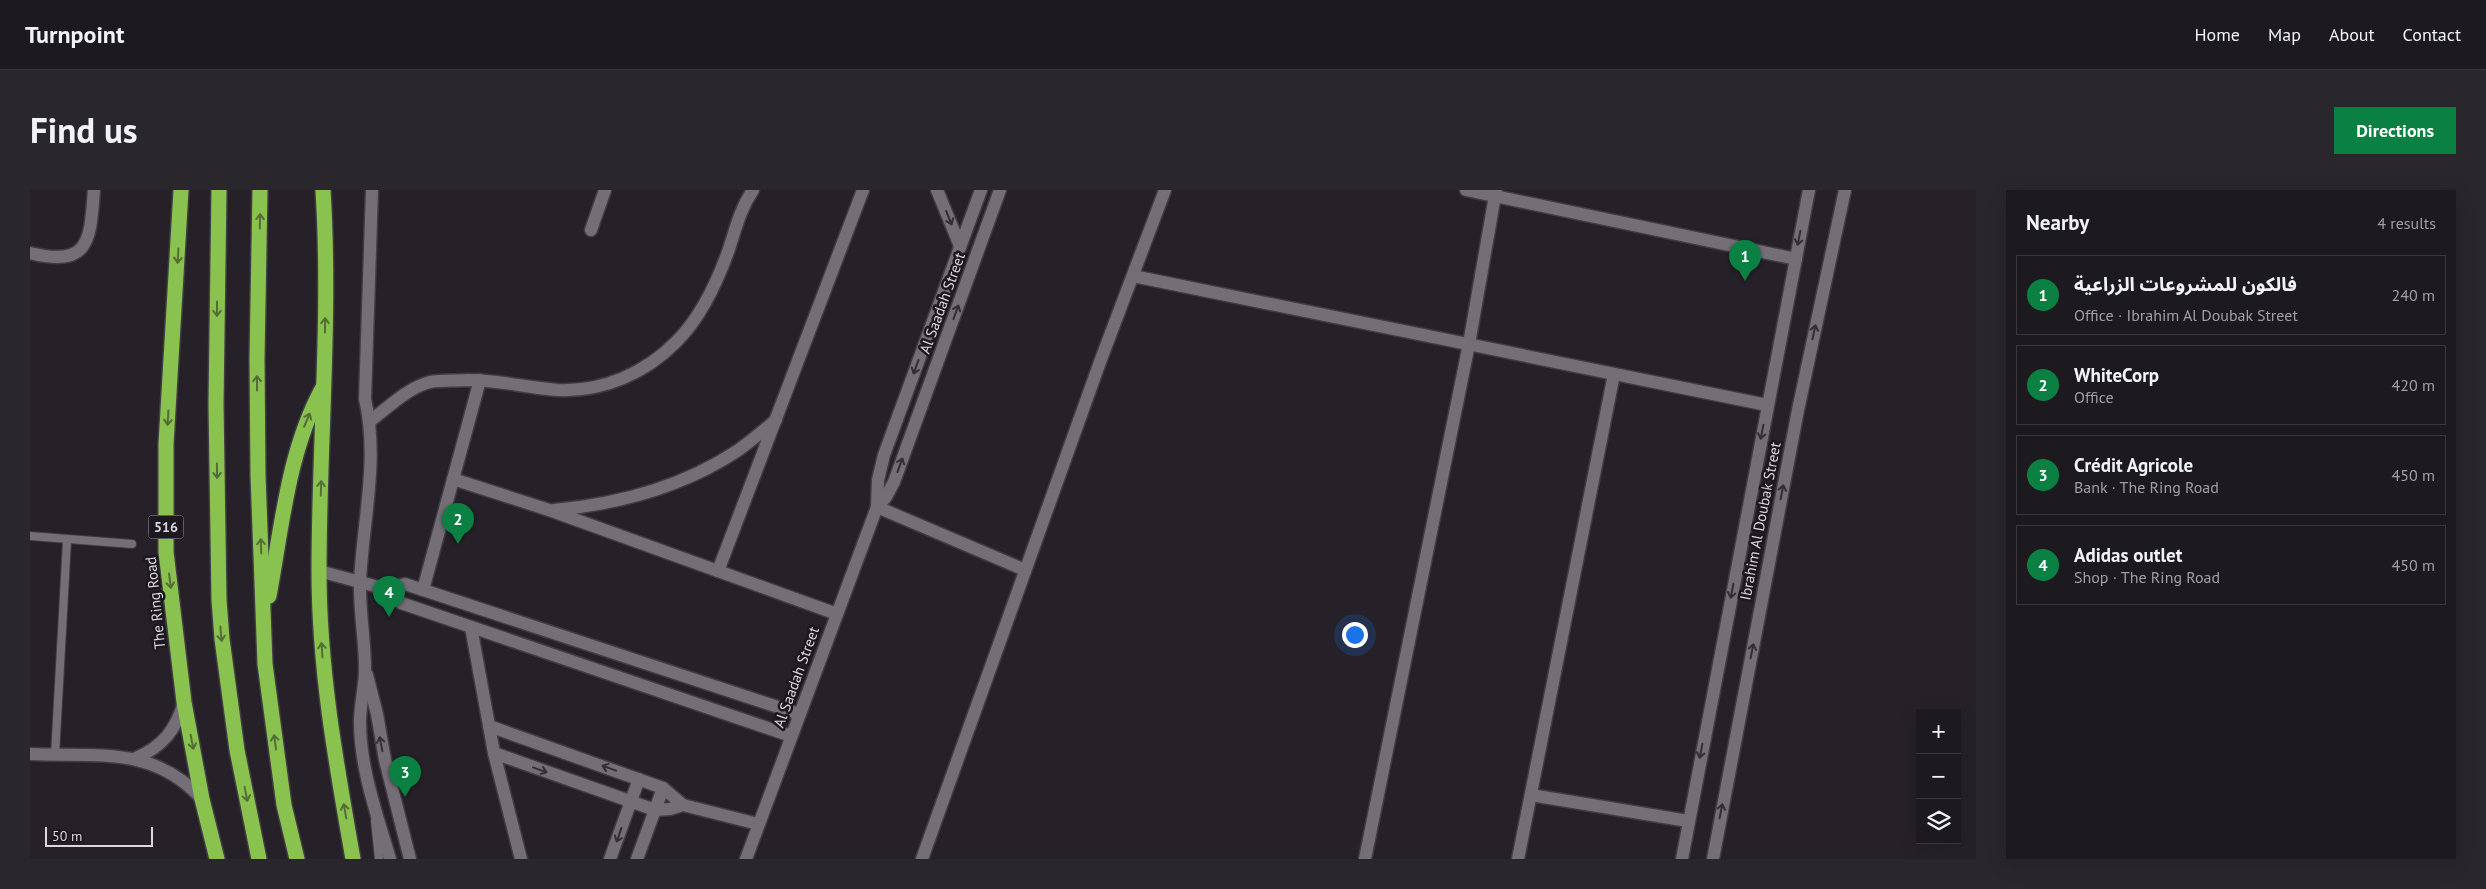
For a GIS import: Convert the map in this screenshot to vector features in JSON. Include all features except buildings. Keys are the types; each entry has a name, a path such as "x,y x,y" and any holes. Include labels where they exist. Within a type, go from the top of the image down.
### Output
{"highway":[{"path":"173,190 180,221"},
{"name":"The Ring Road","path":"181,190 166,444 166,552 184,702 202,798 217,859"},
{"path":"219,190 216,404 219,600 222,639 237,750 259,859"},
{"path":"260,190 257,359 258,475 265,664 284,805 297,859"},
{"path":"323,190 325,385 319,571 322,653 331,731 354,859"},
{"path":"264,622 295,457 302,432 325,385"}],"street":[{"path":"30,253 48,256 72,255 82,248 87,240 91,225 94,190"},
{"path":"372,190 365,372 365,400 370,421 372,464 360,581 365,670 360,728 374,806 390,859"},
{"path":"591,230 605,190"},
{"path":"370,421 418,386 440,381 480,380 559,390 578,389 615,381 650,364 679,340 705,300 729,249 736,221 753,190"},
{"path":"718,571 863,190"},
{"path":"937,190 960,246"},
{"name":"Al Saadah Street","path":"746,859 877,507 878,480 884,455 981,190"},
{"name":"Al Saadah Street","path":"877,507 886,497 894,482 1000,190"},
{"path":"922,859 1025,570 1165,190"},
{"path":"1466,190 1496,193 1796,259"},
{"name":"Ibrahim Al Doubak Street","path":"1682,859 1808,190"},
{"name":"Ibrahim Al Doubak Street","path":"1713,859 1798,410 1845,190"},
{"path":"1365,859 1469,344 1496,193"},
{"path":"1133,276 1767,405"},
{"path":"1518,859 1614,374"},
{"path":"423,590 480,380"},
{"path":"549,510 598,506 647,494 684,480 736,451 776,420"},
{"path":"453,479 549,510 837,614"},
{"path":"877,507 1025,570"},
{"path":"319,571 386,589 400,603 791,736"},
{"path":"386,589 405,584 800,714"},
{"path":"471,627 494,753 521,859"},
{"path":"365,670 374,699 386,768 410,859"},
{"path":"136,758 150,752 167,737 180,718 184,702"},
{"path":"489,726 663,788 683,805 758,824"},
{"path":"494,753 656,810 670,809 683,805"},
{"path":"30,754 136,758 151,762 172,773 202,798"},
{"path":"610,859 639,779"},
{"path":"637,859 663,788"},
{"path":"1531,795 1688,821"}],"lane":[{"path":"30,536 132,544"},
{"path":"55,755 67,540"},
{"path":"374,806 379,859"}],"place":[{"name":"فالكون للمشروعات الزراعية","path":"1745,281"},
{"name":"WhiteCorp","path":"458,544"},
{"name":"Adidas outlet","path":"389,617"},
{"name":"Crédit Agricole","path":"405,797"}]}
